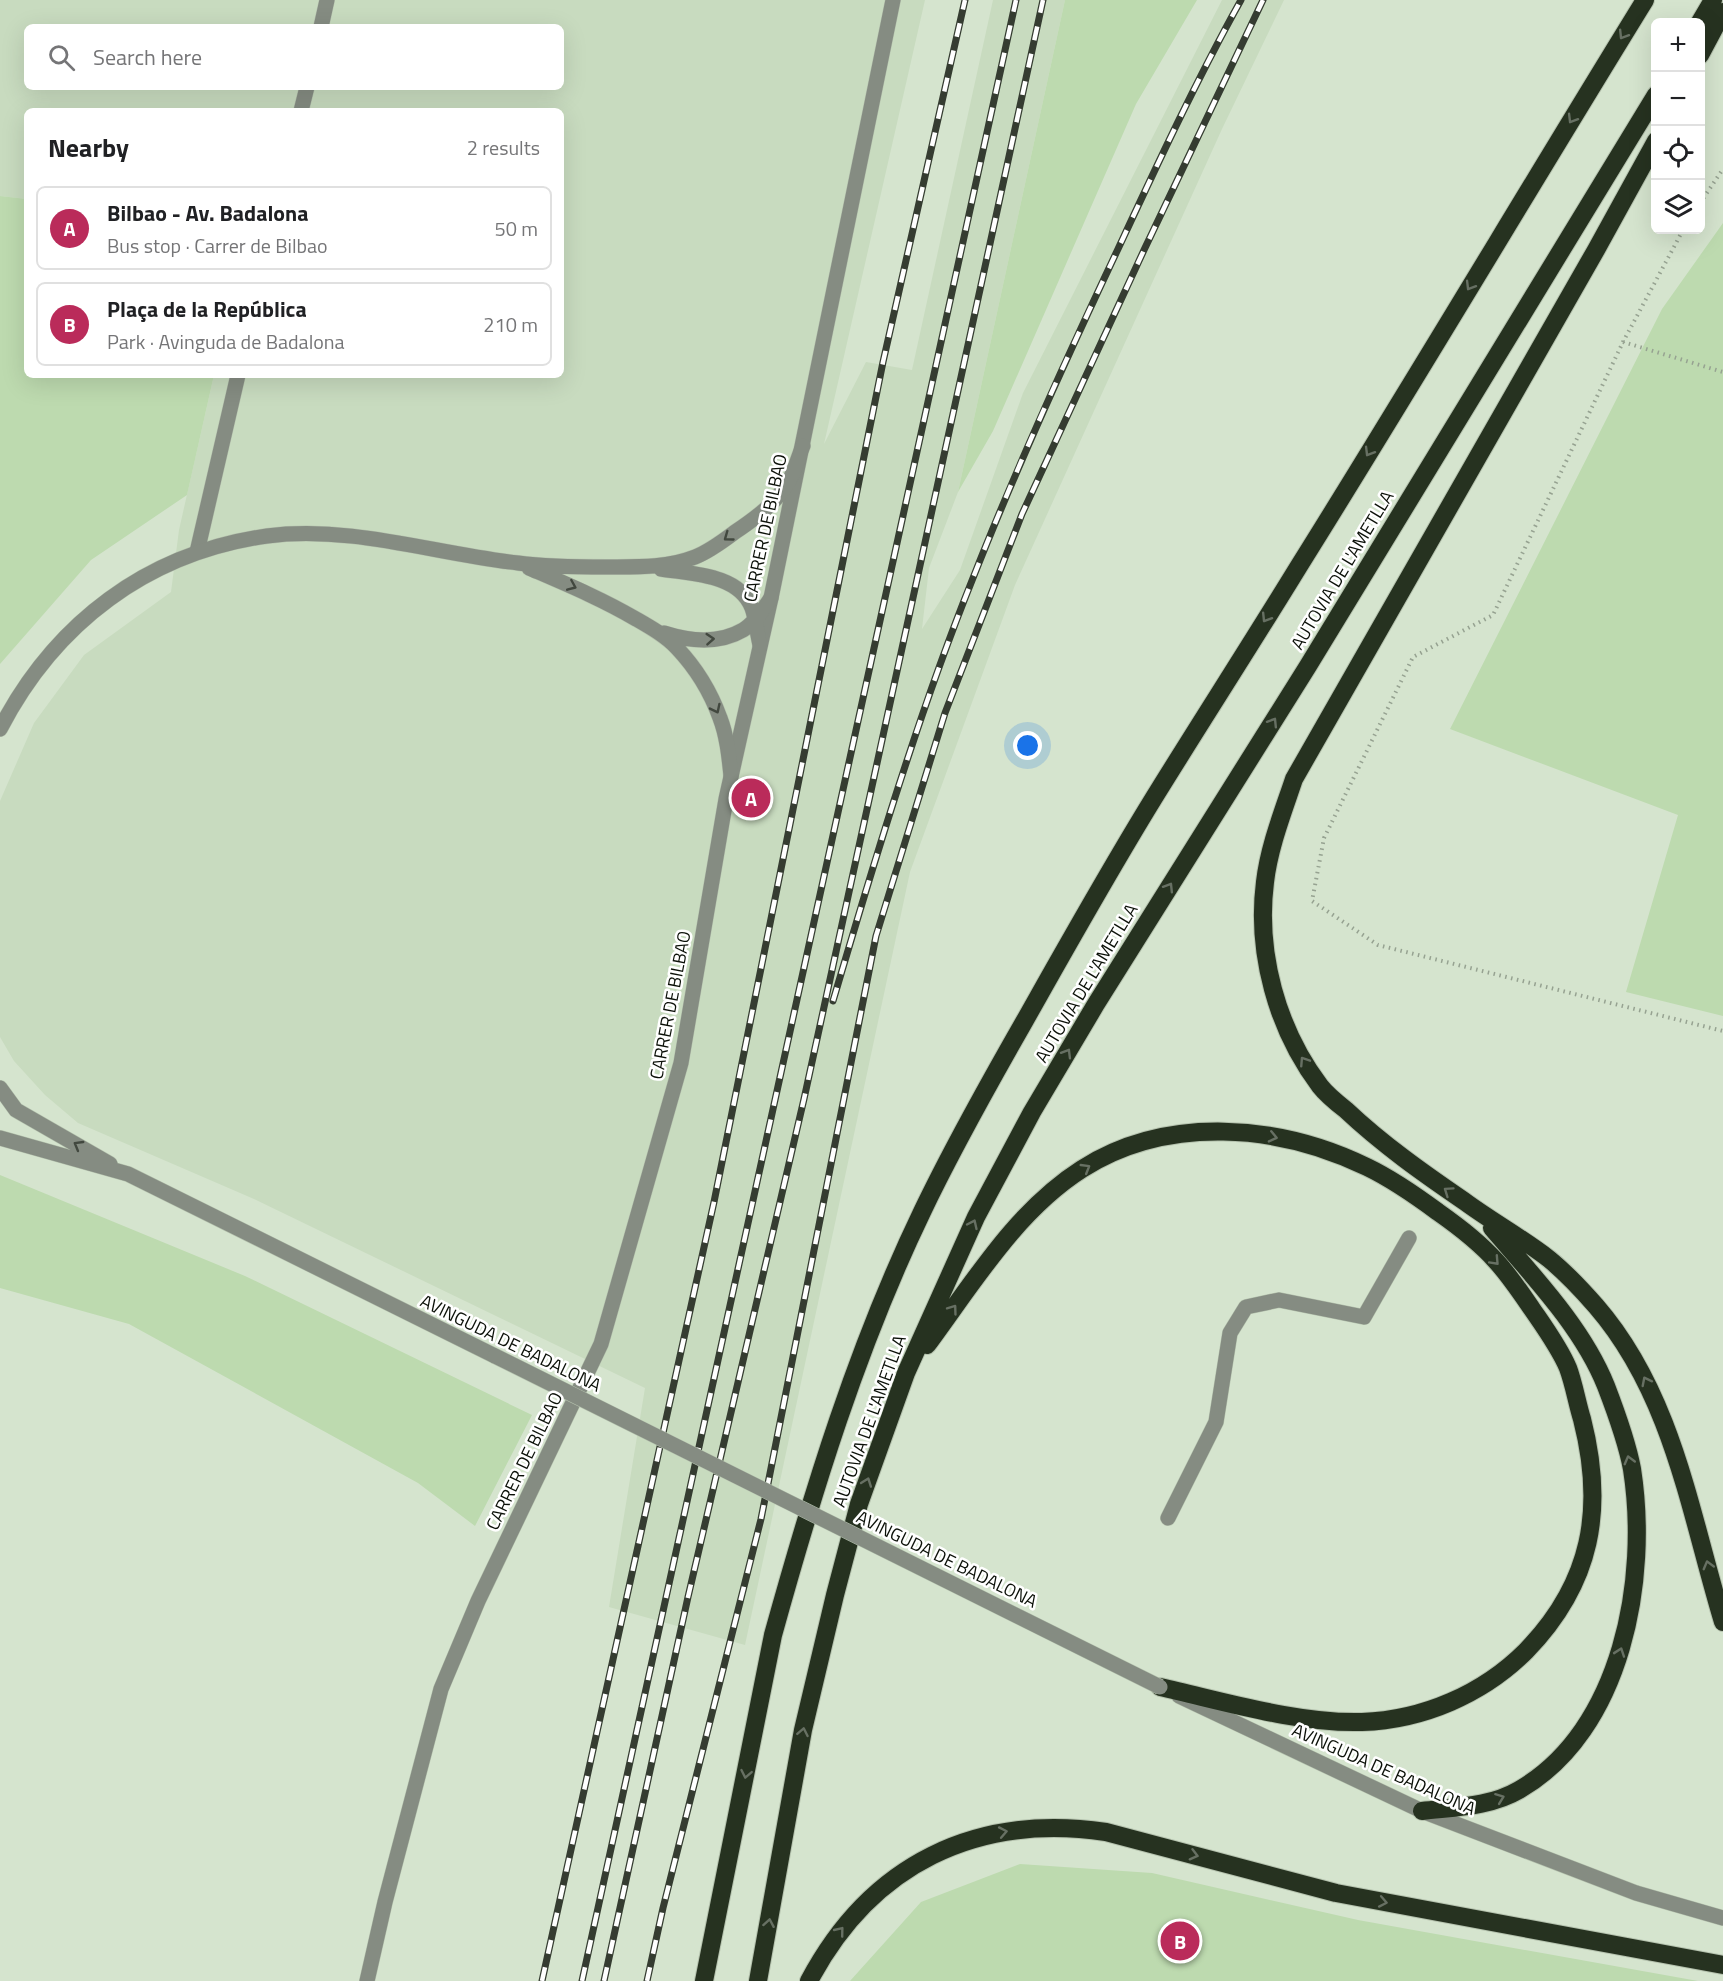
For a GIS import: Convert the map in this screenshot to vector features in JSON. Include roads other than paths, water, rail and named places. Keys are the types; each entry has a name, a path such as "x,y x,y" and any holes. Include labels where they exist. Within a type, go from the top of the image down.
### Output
{"highway":[{"path":"704,1981 773,1635 819,1474 857,1368 921,1214 975,1109 1057,962 1158,791 1300,564 1645,0"},
{"path":"1702,18 1713,0"},
{"path":"1705,47 1723,12"},
{"name":"AUTOVIA DE L'AMETLLA","path":"758,1981 803,1730 859,1504 906,1373 976,1217 1032,1112 1096,1004 1321,645 1651,103"},
{"path":"1651,150 1294,779 1276,832 1265,883 1264,936 1269,975 1281,1016 1297,1050 1321,1088 1358,1122 1418,1170 1550,1259 1596,1306 1632,1356 1647,1382 1670,1434 1723,1622"},
{"path":"906,1373 986,1264 1017,1226 1046,1197 1083,1168 1125,1147 1172,1133 1216,1131 1266,1135 1331,1152 1367,1167 1413,1194 1459,1227 1496,1261 1549,1333 1568,1368 1588,1442 1594,1489 1591,1529 1582,1565 1570,1595 1545,1631 1509,1667 1478,1688 1447,1704 1410,1716 1362,1722 1312,1719 1160,1687"},
{"path":"1422,1811 1485,1804 1518,1791 1545,1773 1571,1747 1592,1715 1611,1678 1625,1635 1634,1591 1636,1511 1631,1468 1606,1385 1592,1356 1548,1292 1478,1211"},
{"path":"809,1981 840,1931 871,1897 906,1870 937,1852 971,1839 1004,1831 1038,1827 1073,1827 1106,1832 1336,1893 1723,1965"}],"street":[{"path":"322,24 327,0"},
{"name":"CARRER DE BILBAO","path":"367,1981 384,1902 441,1689 478,1601 601,1344 681,1063 731,776 771,598 893,0"},
{"path":"302,108 306,90"},
{"path":"196,552 237,378"},
{"path":"0,729 28,683 55,649 83,620 121,589 159,568 196,552 268,536 317,534 362,537 518,563 567,567 649,567 674,564 697,556 717,545 758,516 776,499 790,479 802,446"},
{"path":"518,563 590,594 653,629 676,647 706,689 720,718 731,776"},
{"path":"649,567 711,577 731,584 745,596 752,607 760,645"},
{"path":"653,629 695,640 715,639 744,630 755,620 771,598"},
{"path":"0,1088 16,1110 129,1174"},
{"name":"AVINGUDA DE BADALONA","path":"0,1138 129,1174 1160,1687 1422,1811 1636,1893 1723,1918"},
{"path":"1168,1518 1216,1422 1230,1333 1246,1307 1279,1300 1364,1317 1409,1238"}],"railway":[{"path":"542,1981 714,1202 883,362 965,0"},
{"path":"582,1981 1016,0"},
{"path":"604,1981 688,1597 804,1099 1043,0"},
{"path":"833,1001 881,841 916,735 953,630 990,536 1061,371 1147,186 1241,0"},
{"path":"647,1981 663,1908 761,1519 876,936 945,713 1022,514 1263,0"}],"place":[{"name":"Bilbao - Av. Badalona","path":"751,798"},
{"name":"Plaça de la República","path":"1180,1941"}]}
